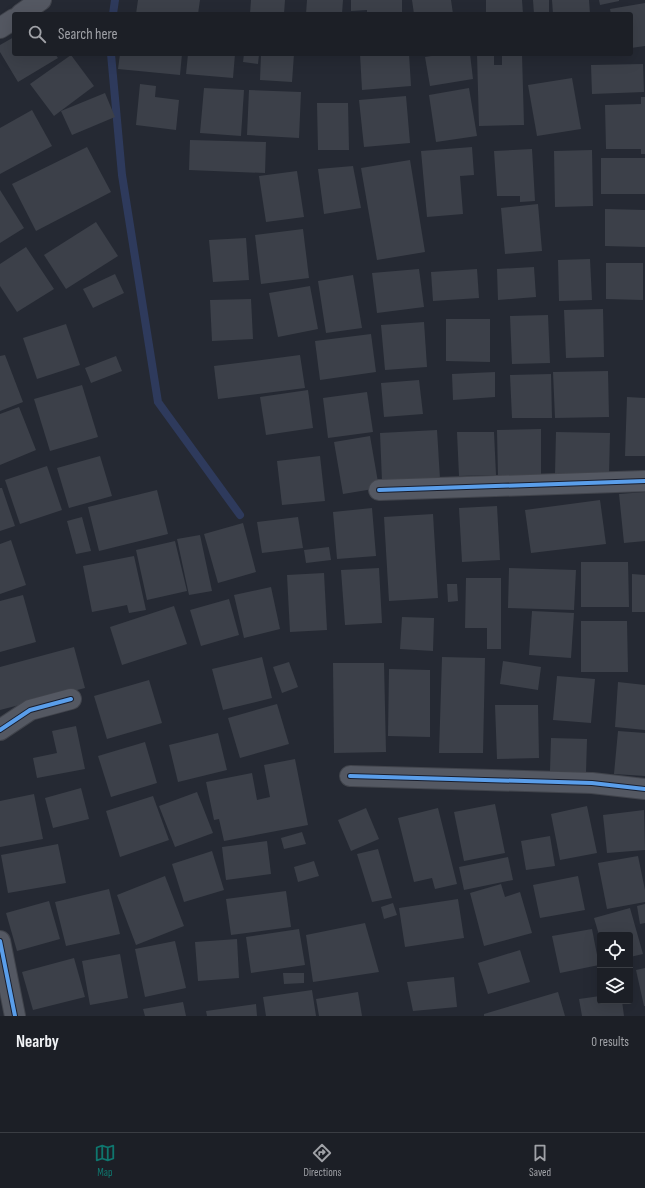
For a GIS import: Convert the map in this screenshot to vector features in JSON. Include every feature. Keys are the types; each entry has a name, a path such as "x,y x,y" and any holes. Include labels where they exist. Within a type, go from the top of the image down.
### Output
{"street":[{"path":"24,12 41,0"},
{"path":"0,28 12,20"},
{"path":"379,490 645,481"},
{"path":"0,730 30,710 71,699"},
{"path":"350,776 592,783 645,789"},
{"path":"0,942 15,1016"}],"building":[{"path":"138,0 200,0 198,12 136,12"},
{"path":"251,0 285,0 284,12 250,12"},
{"path":"307,0 343,0 342,12 306,12"},
{"path":"351,0 402,0 402,12 367,12 367,10 351,11"},
{"path":"412,0 451,0 453,12 414,12"},
{"path":"486,0 522,0 523,12 486,12"},
{"path":"533,0 549,0 549,12 534,12"},
{"path":"552,0 589,0 590,12 553,12"},
{"path":"599,0 619,0 619,1 600,5"},
{"path":"645,3 645,46 633,48 633,12 611,12 610,9"},
{"path":"12,38 12,56 56,56 58,58 18,82 0,52 0,45"},
{"path":"70,56 72,56 94,86 54,116 30,84"},
{"path":"120,56 182,56 180,75 118,69"},
{"path":"188,56 235,56 233,78 186,74"},
{"path":"244,56 259,56 258,64 243,62"},
{"path":"261,56 294,56 292,82 260,80"},
{"path":"360,56 409,56 411,86 362,90"},
{"path":"470,56 473,79 430,86 425,57"},
{"path":"477,56 494,56 494,65 502,65 502,56 522,56 524,125 479,126"},
{"path":"643,64 644,92 592,94 591,65"},
{"path":"572,78 581,129 537,136 528,85"},
{"path":"140,84 156,86 155,97 179,100 176,130 136,125"},
{"path":"204,88 244,90 241,136 200,133"},
{"path":"469,88 477,136 436,142 429,95"},
{"path":"249,90 301,92 299,138 247,135"},
{"path":"105,93 115,117 72,135 61,111"},
{"path":"406,96 410,143 364,147 359,100"},
{"path":"641,97 645,97 645,154 641,154 641,149 606,149 605,105 641,104"},
{"path":"317,103 348,103 349,150 318,150"},
{"path":"32,110 52,146 0,174 0,128"},
{"path":"190,140 266,142 265,173 189,170"},
{"path":"87,147 111,192 36,231 12,184"},
{"path":"472,147 474,175 460,176 463,214 427,217 421,151"},
{"path":"532,149 535,201 520,202 520,196 497,196 494,151"},
{"path":"592,150 593,206 555,207 554,151"},
{"path":"601,158 645,158 645,194 601,194"},
{"path":"410,160 425,252 377,260 361,168"},
{"path":"353,166 361,208 324,214 318,169"},
{"path":"297,171 304,217 266,222 259,176"},
{"path":"0,190 24,228 0,243"},
{"path":"538,204 542,251 505,254 501,208"},
{"path":"605,209 645,210 645,247 605,246"},
{"path":"96,222 118,256 66,289 44,255"},
{"path":"303,229 309,278 261,284 255,235"},
{"path":"246,238 249,280 213,282 209,240"},
{"path":"26,247 54,289 17,312 0,286 0,264"},
{"path":"590,259 592,300 559,301 558,260"},
{"path":"606,263 643,263 643,300 606,299"},
{"path":"534,267 536,297 498,300 497,269"},
{"path":"419,269 424,307 377,313 372,273"},
{"path":"477,269 479,298 433,301 431,272"},
{"path":"115,274 124,293 93,308 83,289"},
{"path":"353,275 362,328 326,333 318,281"},
{"path":"310,286 318,329 278,337 269,293"},
{"path":"251,299 253,339 212,341 210,300"},
{"path":"603,309 604,357 566,358 564,310"},
{"path":"548,315 550,363 512,364 510,316"},
{"path":"446,319 490,319 490,362 446,361"},
{"path":"424,322 427,367 385,370 381,325"},
{"path":"66,324 80,365 37,379 23,338"},
{"path":"371,334 376,372 320,380 315,341"},
{"path":"5,355 23,402 0,411 0,356"},
{"path":"300,355 305,388 218,399 214,366"},
{"path":"116,356 122,371 91,383 85,368"},
{"path":"608,371 609,417 555,418 553,372"},
{"path":"495,372 495,397 453,400 452,374"},
{"path":"551,374 552,418 512,418 510,375"},
{"path":"419,380 423,414 384,417 381,383"},
{"path":"82,385 98,437 50,451 34,399"},
{"path":"308,390 313,428 266,435 260,397"},
{"path":"367,392 373,432 328,438 323,398"},
{"path":"627,397 645,398 645,456 625,456"},
{"path":"19,407 36,450 0,465 0,414"},
{"path":"541,429 541,476 498,477 497,430"},
{"path":"437,430 440,479 382,481 380,433"},
{"path":"457,432 494,432 496,475 459,476"},
{"path":"556,432 610,433 609,475 555,474"},
{"path":"370,436 379,488 343,494 334,442"},
{"path":"100,456 112,496 69,508 57,468"},
{"path":"320,456 325,501 282,505 277,461"},
{"path":"47,466 62,510 20,524 5,480"},
{"path":"0,488 2,488 15,526 0,531"},
{"path":"157,490 168,534 99,551 88,507"},
{"path":"645,492 645,541 624,543 619,494"},
{"path":"600,500 606,544 531,553 525,510"},
{"path":"497,506 500,560 462,562 459,508"},
{"path":"372,508 376,556 337,559 333,512"},
{"path":"433,514 438,598 389,601 384,517"},
{"path":"82,517 91,551 76,554 67,521"},
{"path":"298,517 303,548 262,553 257,522"},
{"path":"243,523 256,572 218,583 204,534"},
{"path":"200,535 212,591 189,595 177,539"},
{"path":"11,540 26,585 0,594 0,544"},
{"path":"175,541 187,591 147,600 136,550"},
{"path":"329,547 331,560 306,563 304,550"},
{"path":"134,556 146,610 129,613 127,605 92,612 83,566"},
{"path":"581,562 628,562 629,607 581,607"},
{"path":"379,568 382,623 345,625 341,570"},
{"path":"509,568 576,570 574,610 508,608"},
{"path":"324,573 327,630 290,632 287,575"},
{"path":"632,574 645,575 645,612 632,612"},
{"path":"466,578 501,578 501,649 487,649 487,628 465,628"},
{"path":"447,584 457,584 458,601 448,602"},
{"path":"271,587 280,629 244,638 234,595"},
{"path":"23,595 36,642 0,652 0,601"},
{"path":"229,599 239,635 201,646 190,610"},
{"path":"174,606 187,644 122,665 110,627"},
{"path":"532,611 574,613 571,658 529,655"},
{"path":"402,617 434,618 433,651 400,649"},
{"path":"581,621 627,621 628,672 581,672"},
{"path":"74,647 85,688 0,710 0,667"},
{"path":"262,657 272,698 223,710 212,669"},
{"path":"442,657 485,658 483,753 439,753"},
{"path":"503,661 541,667 538,690 500,684"},
{"path":"289,662 298,687 282,693 273,667"},
{"path":"333,663 384,663 386,752 334,753"},
{"path":"389,669 430,670 430,737 388,736"},
{"path":"557,676 595,679 591,723 553,720"},
{"path":"149,680 162,723 107,739 94,696"},
{"path":"618,682 645,685 645,730 615,727"},
{"path":"277,704 289,744 240,758 228,718"},
{"path":"495,705 538,705 539,758 497,759"},
{"path":"76,726 85,769 37,778 33,758 57,753 52,731"},
{"path":"618,731 645,733 645,776 614,774"},
{"path":"218,733 227,770 178,782 169,745"},
{"path":"551,738 587,739 586,773 550,771"},
{"path":"145,742 157,783 111,797 98,756"},
{"path":"295,759 308,825 224,841 219,819 214,820 206,782 252,773 257,800 270,797 264,765"},
{"path":"81,788 89,819 53,828 45,798"},
{"path":"197,792 213,833 175,847 159,806"},
{"path":"34,794 43,839 0,847 0,801"},
{"path":"153,796 169,840 120,857 106,811"},
{"path":"495,804 505,853 464,861 454,812"},
{"path":"587,806 597,853 560,860 551,814"},
{"path":"366,808 379,839 351,851 338,820"},
{"path":"438,808 457,884 435,889 432,878 414,882 398,818"},
{"path":"644,810 645,850 607,853 603,815"},
{"path":"302,832 306,844 284,849 281,838"},
{"path":"550,836 555,866 526,870 521,841"},
{"path":"267,841 271,874 226,880 222,847"},
{"path":"58,844 66,883 8,893 1,855"},
{"path":"378,849 392,898 372,902 357,854"},
{"path":"212,851 224,890 184,902 172,864"},
{"path":"638,856 645,890 645,902 607,909 598,863"},
{"path":"508,857 513,880 464,890 459,867"},
{"path":"314,861 319,876 298,882 294,867"},
{"path":"165,876 184,926 136,945 117,895"},
{"path":"578,876 585,910 540,918 533,885"},
{"path":"501,884 505,897 520,892 532,933 484,946 470,893"},
{"path":"109,889 120,934 66,946 55,902"},
{"path":"286,891 291,927 231,935 226,899"},
{"path":"458,899 464,938 405,947 399,908"},
{"path":"49,901 60,939 17,951 6,913"},
{"path":"393,903 397,915 384,919 381,907"},
{"path":"645,904 645,923 640,924 637,906"},
{"path":"630,908 643,954 633,956 633,932 598,932 594,918"},
{"path":"365,923 379,972 313,982 306,935"},
{"path":"299,929 305,965 251,973 246,937"},
{"path":"592,929 597,955 597,965 560,973 552,936"},
{"path":"237,939 239,978 198,981 195,942"},
{"path":"175,941 186,988 145,997 135,949"},
{"path":"520,950 530,982 488,994 478,963"},
{"path":"120,954 128,998 90,1005 82,961"},
{"path":"74,958 85,997 33,1010 22,972"},
{"path":"645,968 645,1006 644,1006 636,970"},
{"path":"283,973 304,973 304,983 284,984"},
{"path":"454,977 457,1007 413,1011 407,982"},
{"path":"312,990 316,1016 266,1016 263,997"},
{"path":"358,992 362,1016 319,1016 316,999"},
{"path":"558,992 565,1016 484,1016 484,1014"},
{"path":"597,996 597,1004 622,1004 624,1016 582,1016 579,999"},
{"path":"183,1002 186,1016 145,1016 143,1009"},
{"path":"256,1004 257,1016 207,1016 206,1011"}],"waterway":[{"path":"113,12 115,0"},
{"path":"111,56 122,175 158,402 240,515"}],"cycle path":[{"path":"379,490 645,481"},
{"path":"0,730 30,710 71,699"},
{"path":"350,776 592,783 645,789"},
{"path":"0,941 15,1016"}]}
